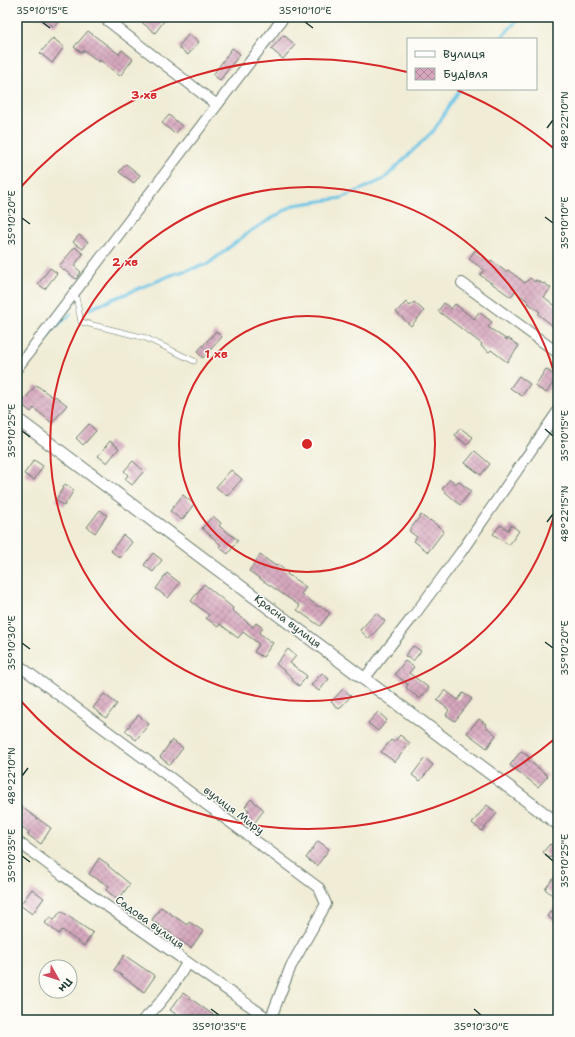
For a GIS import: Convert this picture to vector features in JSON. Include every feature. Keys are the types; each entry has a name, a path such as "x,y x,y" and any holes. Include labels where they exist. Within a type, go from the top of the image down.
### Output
{"street":[{"path":"103,17 217,105"},
{"path":"17,368 217,105 281,18"},
{"path":"462,283 558,353"},
{"path":"364,678 415,614 461,552 558,411"},
{"name":"Красна вулиця","path":"17,419 558,824"},
{"name":"вулиця Миру","path":"17,664 319,888 326,904 291,966 270,1020"},
{"name":"Садова вулиця","path":"17,841 64,876 270,1020"},
{"path":"143,1020 153,1012 175,984 187,963"}],"lane":[{"path":"74,292 78,301 81,322 146,338 194,362"}],"building":[{"path":"41,17 62,17 54,27"},
{"path":"135,17 167,17 155,33"},
{"path":"88,31 119,54 122,50 133,59 120,76 100,60 99,62 84,50 82,53 74,47"},
{"path":"189,34 199,42 188,55 178,47"},
{"path":"284,35 295,45 283,59 271,49"},
{"path":"53,38 64,47 52,63 40,53"},
{"path":"232,48 240,54 220,80 213,75"},
{"path":"169,115 182,126 175,134 162,123"},
{"path":"126,164 140,175 134,183 119,172"},
{"path":"79,235 88,242 83,249 73,242"},
{"path":"75,247 83,254 74,266 81,272 76,279 59,266"},
{"path":"475,250 490,262 491,260 506,272 508,270 525,283 530,278 535,282 536,280 543,284 544,283 551,288 544,297 558,308 558,330 538,314 540,312 515,291 511,297 480,275 484,270 469,259"},
{"path":"50,268 57,273 45,289 38,284"},
{"path":"406,302 410,306 414,302 424,311 411,326 396,312"},
{"path":"444,303 451,309 455,304 474,319 479,312 492,322 488,327 519,346 507,362 491,350 489,352 481,346 482,344 438,311"},
{"path":"216,331 222,337 203,358 197,352"},
{"path":"546,369 557,377 546,393 535,386"},
{"path":"519,376 530,384 522,396 510,388"},
{"path":"36,385 67,405 52,423 34,408 31,412 21,404"},
{"path":"89,424 96,431 83,445 76,438"},
{"path":"460,428 473,437 467,445 455,435"},
{"path":"110,441 119,448 107,463 98,456"},
{"path":"475,451 490,464 481,475 465,463"},
{"path":"34,460 43,466 34,480 24,474"},
{"path":"133,461 144,471 132,485 125,479 128,475 124,471"},
{"path":"231,470 242,479 227,496 216,487"},
{"path":"450,479 456,484 458,481 471,491 460,505 442,489"},
{"path":"65,484 74,490 64,506 56,500"},
{"path":"183,495 194,504 182,520 170,511"},
{"path":"100,510 107,515 95,533 87,527"},
{"path":"421,515 444,531 428,552 414,541 417,537 409,531"},
{"path":"213,516 221,523 219,526 238,540 228,554 219,547 221,545 202,528"},
{"path":"500,525 508,530 511,525 519,531 509,545 493,534"},
{"path":"123,535 132,542 120,558 111,551"},
{"path":"153,553 162,560 153,572 144,565"},
{"path":"260,555 276,566 277,564 288,573 287,574 306,587 301,594 330,613 320,626 297,610 300,606 249,571"},
{"path":"167,573 180,583 168,598 156,589"},
{"path":"204,584 253,627 256,623 263,628 259,633 273,643 263,657 254,652 259,644 243,632 238,638 220,624 218,627 206,618 209,615 191,601"},
{"path":"376,613 385,621 369,639 360,630"},
{"path":"413,646 421,651 413,661 405,656"},
{"path":"288,649 296,656 290,663 307,676 299,686 292,680 293,678 276,664"},
{"path":"405,661 414,667 409,673 429,688 420,699 406,688 408,685 395,674"},
{"path":"322,673 329,679 319,691 311,685"},
{"path":"343,689 351,696 339,709 331,702"},
{"path":"445,690 458,700 463,693 472,699 455,721 446,715 449,710 437,700"},
{"path":"104,694 117,704 106,718 93,708"},
{"path":"378,712 387,720 378,731 368,723"},
{"path":"138,715 149,724 136,740 125,731"},
{"path":"479,719 496,735 487,748 467,733"},
{"path":"400,735 410,743 395,762 381,752 391,740 394,742"},
{"path":"172,740 183,748 170,765 160,757"},
{"path":"521,751 529,757 527,759 548,776 538,787 510,765"},
{"path":"425,758 433,765 420,781 412,775"},
{"path":"251,799 264,810 252,826 243,819 249,810 245,807"},
{"path":"17,804 51,828 41,844 28,835 29,832 17,824"},
{"path":"487,805 497,813 482,831 472,823"},
{"path":"318,841 329,849 317,866 306,858"},
{"path":"550,844 557,850 550,858 543,852"},
{"path":"99,858 130,884 118,900 106,890 109,886 89,874"},
{"path":"558,873 558,900 545,889"},
{"path":"32,889 44,898 32,914 20,905"},
{"path":"558,902 558,924 547,916"},
{"path":"161,907 187,925 189,922 203,931 191,948 152,920"},
{"path":"61,911 93,933 84,946 62,930 59,934 45,923 50,917 54,920"},
{"path":"124,955 155,976 144,992 114,970"},
{"path":"183,993 220,1020 184,1020 170,1010"}],"waterway":[{"path":"501,38 520,17"},
{"path":"89,309 174,274 208,264 249,232 294,205 342,198 384,179 434,130 459,90"},
{"path":"17,377 53,329 71,314"}]}
